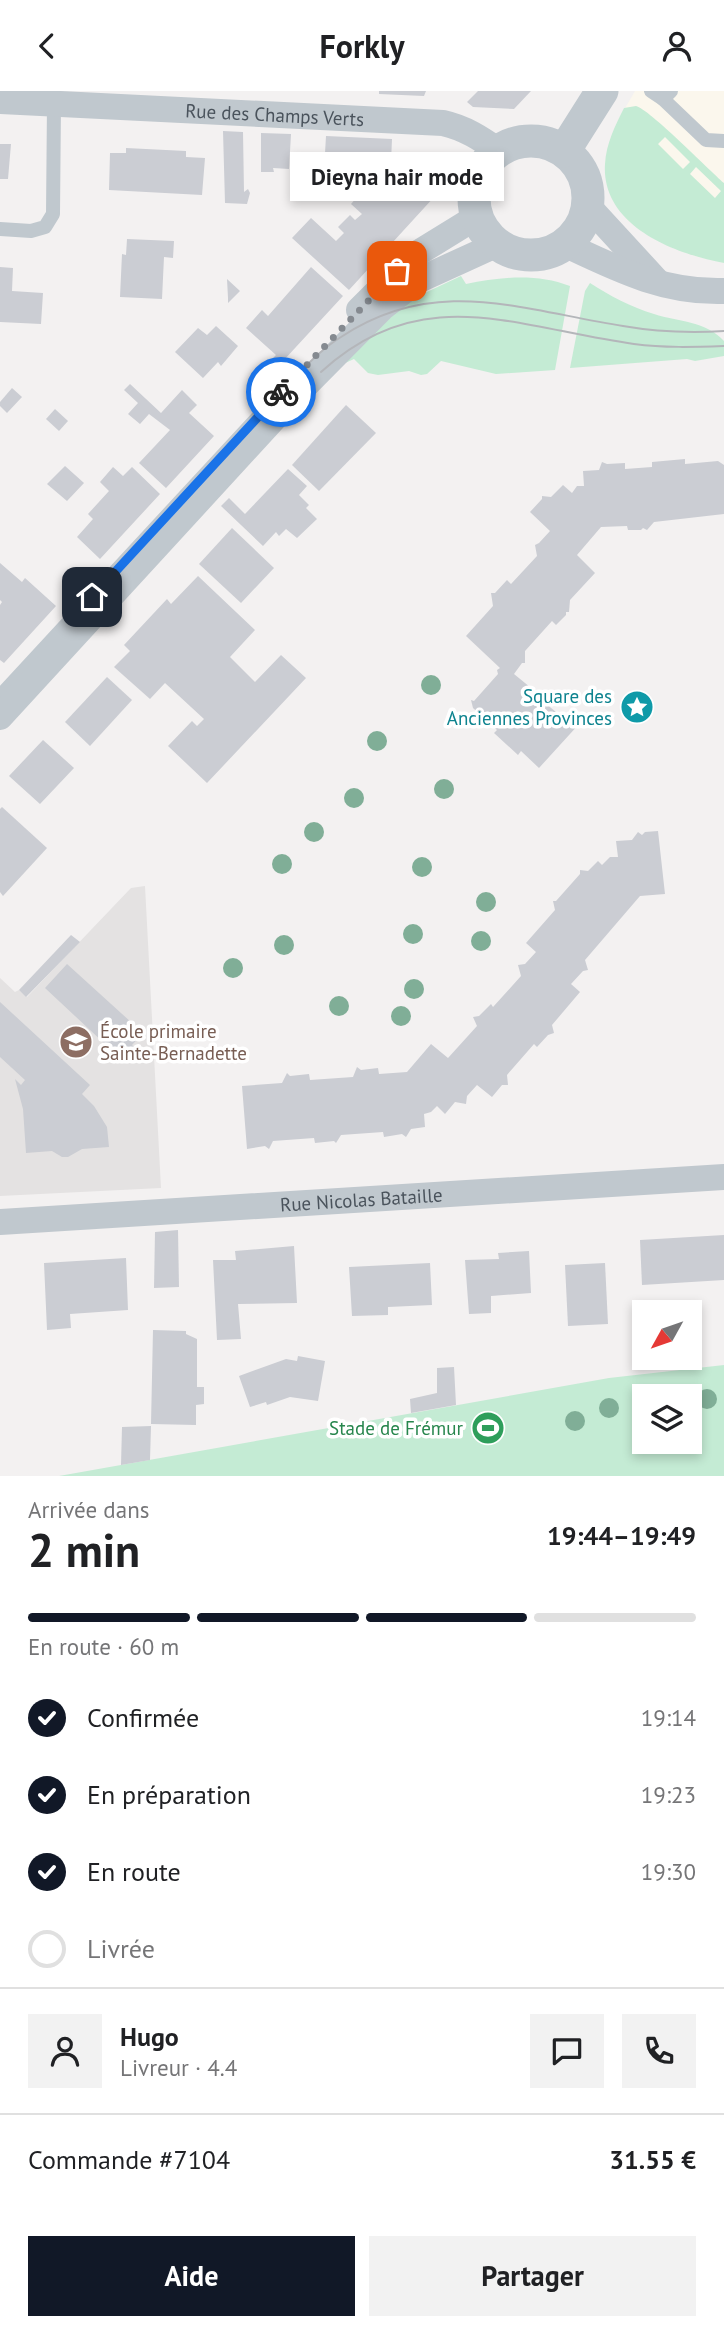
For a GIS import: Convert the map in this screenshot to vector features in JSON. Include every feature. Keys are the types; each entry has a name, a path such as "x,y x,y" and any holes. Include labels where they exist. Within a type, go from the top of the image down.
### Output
{"street":[{"path":"564,151 602,91"},
{"name":"Rue des Champs Verts","path":"0,101 443,123 461,127 499,151"},
{"path":"526,141 546,143 564,151 582,173 587,187 588,206 577,232 564,244 548,252 531,255 512,251 498,244 486,232 478,216 474,198 479,177 487,163 499,151 526,141"},
{"path":"588,206 662,286"},
{"path":"293,379 413,256 478,216"},
{"path":"0,717 291,401 382,308 417,281 498,244"},
{"path":"564,244 662,286 724,292"},
{"name":"Rue Nicolas Bataille","path":"0,1222 724,1177"}],"lane":[{"path":"662,94 706,140 724,141"},
{"path":"0,229 31,231 45,227 52,214 54,103"},
{"path":"0,697 293,379"}],"shaded area":[{"path":"635,91 724,91 724,263 695,256 650,236 627,220 615,201 606,180 607,152 617,122"},
{"name":"École primaire Sainte-Bernadette","path":"145,886 161,1188 0,1196 0,978 15,992 19,990 27,997 131,888"}],"green space":[{"path":"636,106 643,110 724,183 724,263 664,244 628,220 615,204 607,186 605,164 609,142 624,108","holes":["665,137 690,162 683,169 658,144","696,167 721,191 715,198 690,174"]},
{"path":"461,276 466,284 518,277 544,279 570,286 555,370 496,374 441,361 427,374 409,371 378,375 368,373 354,359 343,364 399,305"},
{"path":"590,283 637,308 709,329 724,341 724,356 695,361 687,359 570,368 585,291"},
{"name":"Stade de Frémur","path":"724,1365 724,1476 59,1476 609,1378 702,1370 702,1367"}],"building":[{"path":"379,91 426,91 424,96 379,94"},
{"path":"478,91 531,91 514,109 473,107 467,102"},
{"path":"223,131 243,132 244,192 248,189 250,193 247,204 225,203"},
{"path":"261,133 291,134 289,169 273,168 274,172 261,172"},
{"path":"326,136 392,139 391,162 369,160 369,166 346,166 347,190 323,188"},
{"path":"0,144 11,144 8,179 0,179"},
{"path":"126,148 186,151 186,157 205,158 202,195 109,190 110,153 126,153"},
{"path":"422,161 446,184 349,290 292,238 311,218 336,241 344,233 338,227 350,215 355,220 362,214 351,204 365,188 368,191 369,173 389,174 389,180 398,188"},
{"path":"442,163 454,175 447,182 435,170"},
{"path":"127,239 174,241 173,258 164,257 162,299 120,297 122,254 126,255"},
{"path":"0,267 13,268 12,291 43,293 41,324 0,322"},
{"path":"311,267 343,296 272,373 265,366 276,355 246,328 262,310 268,316"},
{"path":"227,279 240,291 228,303 228,298"},
{"path":"216,326 238,346 221,366 218,362 203,378 175,352 198,328 207,335"},
{"path":"130,384 161,413 182,390 197,405 189,413 214,436 166,488 139,463 170,430 149,414 140,424 128,414 138,403 124,390"},
{"path":"12,388 22,397 7,413 0,406 0,402"},
{"path":"346,405 376,433 319,491 292,465"},
{"path":"55,409 68,421 59,431 46,419"},
{"path":"685,459 685,464 718,461 724,465 724,514 654,522 647,530 628,530 627,526 601,527 577,555 595,573 570,600 569,612 566,612 556,625 552,621 525,651 525,663 522,663 514,674 547,701 545,703 556,712 565,712 566,716 580,723 539,768 521,751 518,755 494,733 497,730 473,708 471,700 474,701 498,674 497,670 500,668 466,636 493,606 491,593 495,593 507,580 511,584 537,556 535,545 550,531 530,512 542,496 551,497 563,485 572,493 577,486 584,486 583,471 599,470 602,462 625,463 625,469 652,467 652,462"},
{"path":"65,466 84,483 67,501 47,484"},
{"path":"113,467 123,476 132,467 160,494 100,559 77,537 93,519 88,514 109,491 100,482"},
{"path":"288,469 307,486 299,495 309,505 306,508 317,519 297,538 286,529 279,536 276,532 263,546 221,506 229,498 245,514"},
{"path":"232,528 274,568 241,603 199,564"},
{"path":"0,563 22,582 25,578 56,606 4,663 0,660"},
{"path":"198,576 255,630 230,657 255,682 281,655 306,678 207,783 168,746 192,721 197,726 204,719 165,683 150,699 114,667 130,651 124,645 167,599 171,604"},
{"path":"107,677 132,700 90,746 65,722"},
{"path":"43,740 74,768 40,804 9,776"},
{"path":"2,807 47,848 3,896 0,892"},
{"path":"658,831 665,894 640,896 585,960 588,970 583,971 571,984 580,992 552,1025 554,1033 548,1035 537,1047 534,1044 507,1075 508,1085 502,1085 492,1097 477,1085 467,1096 466,1104 455,1102 445,1114 437,1106 424,1114 425,1127 411,1129 406,1137 402,1134 384,1137 383,1132 341,1135 336,1143 315,1143 314,1138 273,1141 269,1149 265,1146 247,1149 242,1086 282,1083 287,1073 290,1076 309,1074 310,1080 353,1077 357,1067 361,1070 378,1068 379,1074 407,1072 431,1044 448,1058 477,1026 473,1017 479,1016 491,1004 493,1007 521,976 518,965 525,964 536,952 526,943 555,910 553,901 556,901 580,874 580,870 588,871 598,861 602,865 610,857 618,857 616,841 632,840 638,832 642,835 645,832"},
{"path":"71,935 80,942 26,997 19,990"},
{"path":"67,964 143,1033 132,1045 138,1051 131,1059 125,1053 120,1058 45,988"},
{"path":"0,1002 90,1085 82,1094 94,1106 107,1127 109,1147 82,1149 68,1157 62,1157 52,1151 26,1153 23,1109 15,1079 21,1085 25,1080 0,1057"},
{"path":"178,1230 179,1287 154,1288 155,1232"},
{"path":"724,1235 724,1280 642,1285 640,1240"},
{"path":"294,1246 297,1303 238,1304 241,1339 217,1340 213,1260 236,1260 235,1251"},
{"path":"529,1251 531,1293 491,1296 491,1313 469,1314 465,1260 499,1259 498,1253"},
{"path":"126,1258 128,1310 70,1314 71,1328 47,1330 44,1263"},
{"path":"430,1263 432,1305 388,1307 388,1315 352,1316 349,1267"},
{"path":"605,1263 608,1324 568,1326 565,1265"},
{"path":"153,1330 186,1331 186,1334 197,1339 197,1387 204,1387 204,1404 196,1405 196,1425 151,1424"},
{"path":"298,1356 325,1361 318,1401 290,1397 267,1405 266,1402 250,1407 239,1376 286,1359 297,1361"},
{"path":"454,1367 456,1405 411,1413 410,1399 437,1393 437,1368"},
{"path":"151,1426 150,1460 121,1465 122,1427"}],"tram line":[{"path":"293,379 334,341 376,318 411,306 445,302 514,306 648,330 724,331"},
{"path":"321,372 359,343 396,326 434,318 472,317 510,321 645,345 724,346"}],"way so far":[{"path":"281,392 397,271"}],"place":[{"name":"Dieyna hair mode","path":"397,271"},
{"name":"Square des Anciennes Provinces","path":"637,707"},
{"name":"École primaire Sainte-Bernadette","path":"76,1042"},
{"name":"Stade de Frémur","path":"488,1428"}],"route":[{"path":"92,597 281,392"}]}
